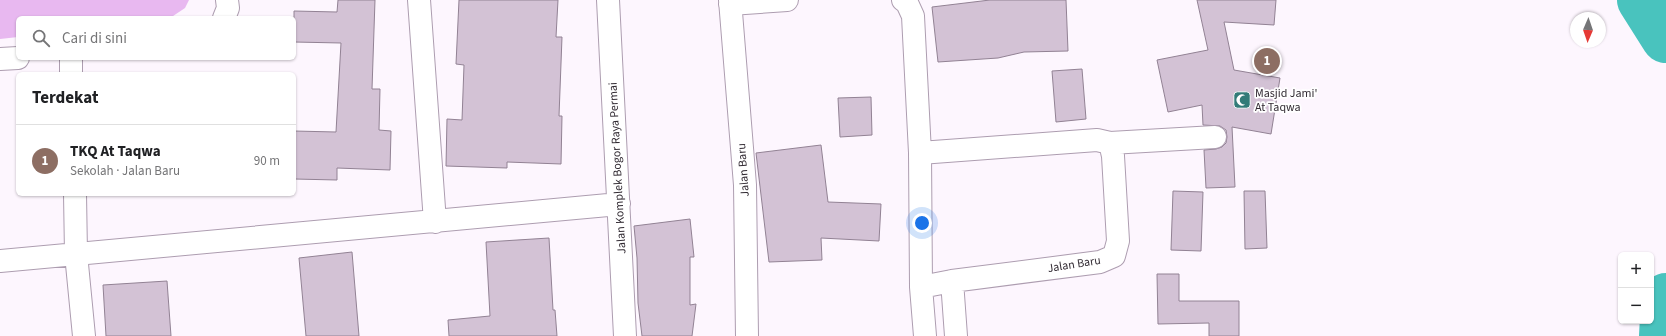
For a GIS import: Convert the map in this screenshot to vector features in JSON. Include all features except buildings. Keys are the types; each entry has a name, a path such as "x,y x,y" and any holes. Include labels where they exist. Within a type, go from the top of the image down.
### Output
{"street":[{"path":"225,16 228,8 227,0"},
{"path":"419,0 435,222"},
{"name":"Jalan Komplek Bogor Raya Permai","path":"608,0 625,336"},
{"name":"Jalan Baru","path":"747,336 745,185 730,2 787,0"},
{"path":"903,0 907,3 913,16 920,153 921,287 925,336"},
{"path":"0,59 16,58"},
{"path":"71,60 71,72"},
{"path":"920,153 1097,140 1110,143 1215,137"},
{"name":"Jalan Baru","path":"921,287 952,281 1100,262 1114,256 1118,241 1117,201 1113,156 1110,143"},
{"path":"75,196 76,254 84,336"},
{"path":"0,261 619,204"},
{"path":"952,281 956,336"}],"shaded area":[{"path":"0,0 189,0 185,8 173,16 16,16 16,37 0,39"}],"waterway":[{"path":"1642,0 1666,38"},
{"path":"1664,336 1666,298"}],"place":[{"name":"TKQ At Taqwa","path":"1267,61"},
{"name":"Masjid Jami' At Taqwa","path":"1242,100"}]}
